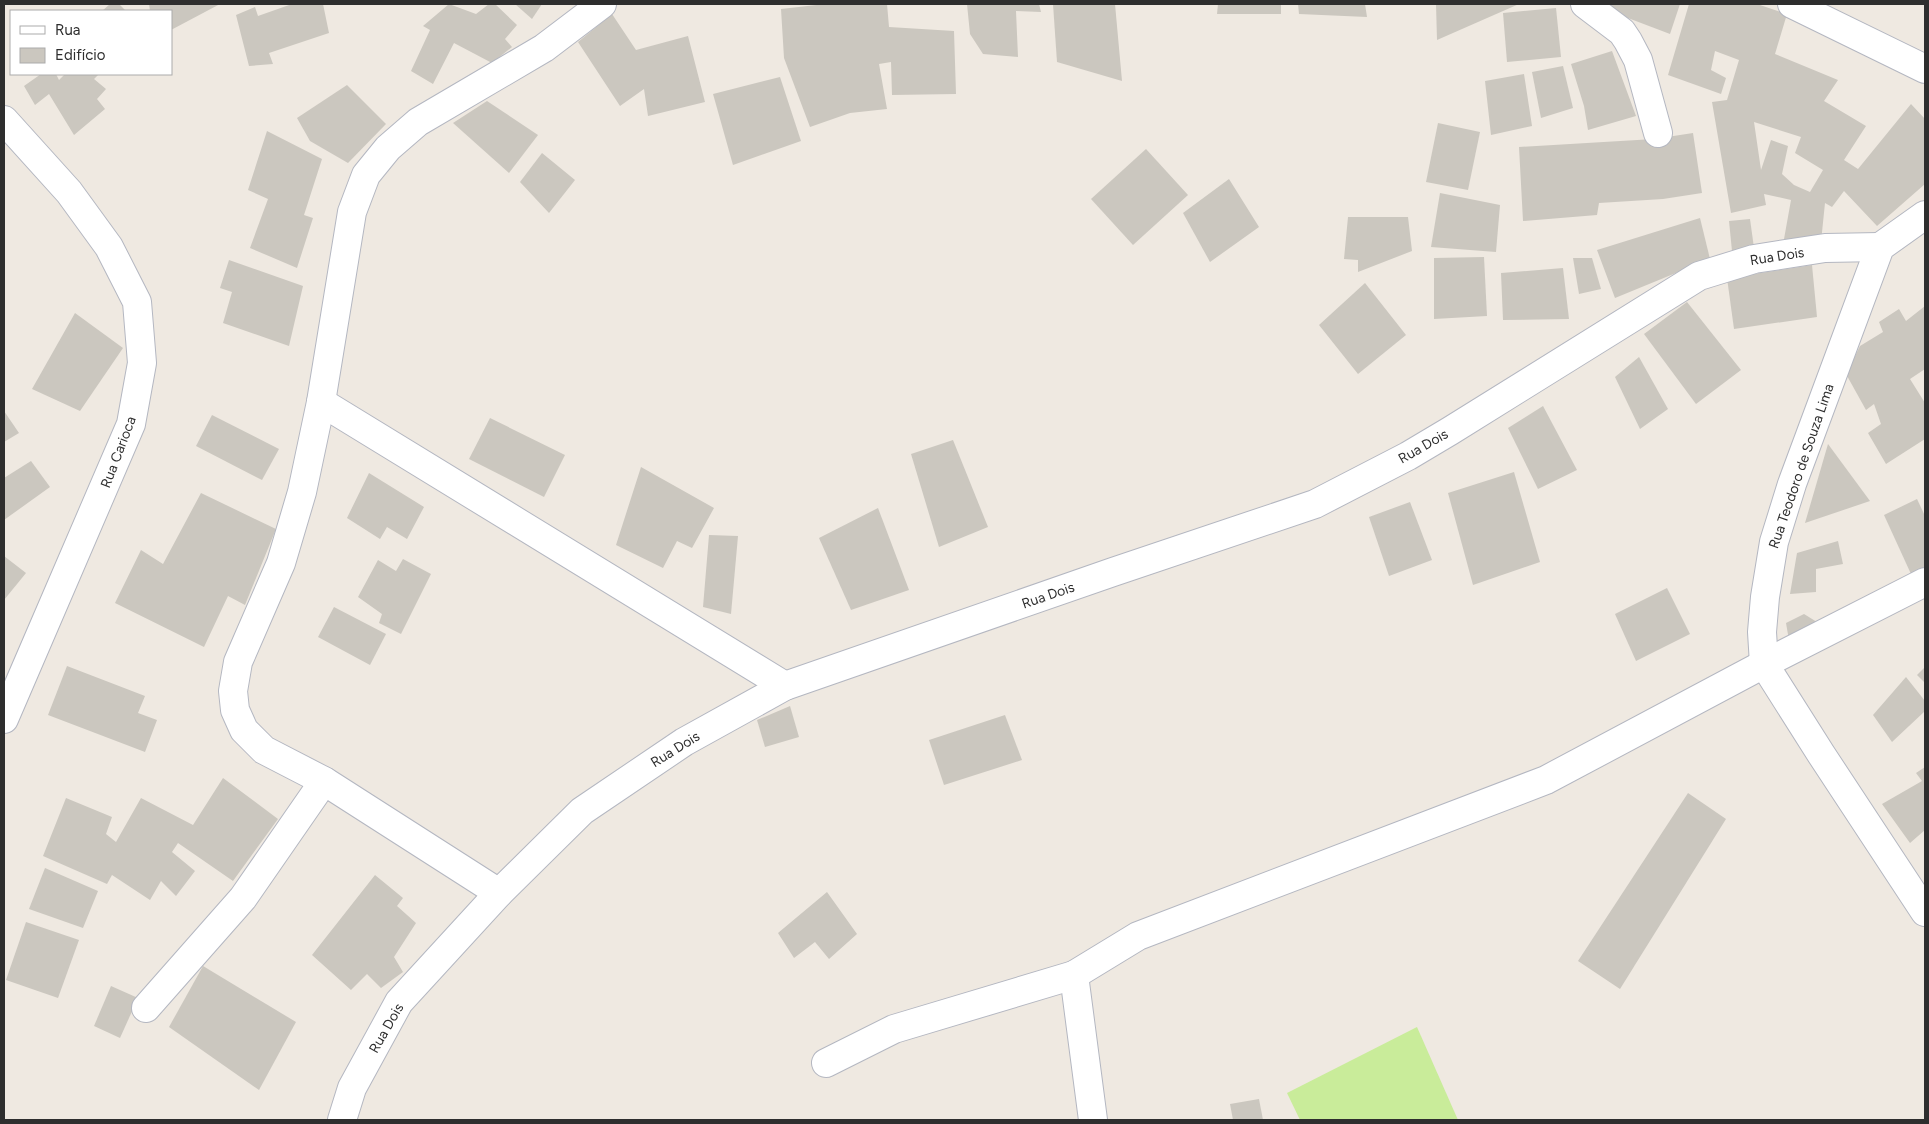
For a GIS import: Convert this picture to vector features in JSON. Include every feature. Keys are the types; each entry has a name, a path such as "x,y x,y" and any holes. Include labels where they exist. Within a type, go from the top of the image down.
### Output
{"street":[{"path":"499,894 324,781 264,750 244,730 235,710 233,690 238,662 281,563 302,492 321,402 352,212 366,175 388,148 418,122 544,48 602,4"},
{"path":"1585,4 1622,32 1628,41 1638,60 1658,133"},
{"path":"1792,4 1925,69"},
{"name":"Rua Carioca","path":"4,120 69,192 109,247 137,302 142,363 131,424 4,719"},
{"path":"1880,247 1925,215"},
{"name":"Rua Teodoro de Souza Lima","path":"1764,664 1763,624 1765,597 1774,542 1792,484 1880,247"},
{"name":"Rua Dois","path":"342,1120 352,1088 399,1002 499,894 582,811 684,742 785,686 1315,504 1433,441 1699,276 1754,259 1826,248 1880,247"},
{"path":"321,402 785,686"},
{"path":"826,1064 894,1030 1074,975 1138,936 1546,780 1764,664 1925,582"},
{"path":"1764,664 1925,912"},
{"path":"146,1008 243,898 324,781"},
{"path":"1074,975 1093,1120"}],"green space":[{"path":"1417,1027 1458,1120 1300,1120 1287,1093"}],"building":[{"path":"110,4 119,4 125,10 103,10"},
{"path":"149,4 220,4 172,29 172,10 150,10"},
{"path":"292,4 323,4 329,33 269,53 273,64 249,66 236,15 255,7 258,16"},
{"path":"449,4 476,14 489,4 495,4 517,25 505,39 512,47 492,63 454,43 433,84 411,71 430,30 423,26"},
{"path":"515,4 542,4 532,19"},
{"path":"825,4 887,4 889,27 954,31 956,94 892,95 891,62 879,64 887,109 850,113 810,127 784,58 781,9"},
{"path":"967,4 1039,4 1041,12 1016,11 1018,57 983,54 970,34"},
{"path":"1053,4 1115,4 1122,81 1057,62"},
{"path":"1218,4 1281,4 1281,14 1217,14"},
{"path":"1298,4 1365,4 1367,17 1299,14"},
{"path":"1436,4 1519,4 1437,40"},
{"path":"1594,4 1680,4 1670,34"},
{"path":"1689,4 1757,4 1787,14 1775,54 1838,80 1824,101 1866,126 1844,160 1858,169 1911,104 1925,119 1925,184 1877,226 1844,191 1832,207 1825,203 1821,242 1784,239 1791,200 1764,194 1766,205 1731,213 1712,102 1727,100 1739,60 1715,51 1711,70 1726,78 1721,94 1668,75","holes":["1754,122 1801,137 1795,153 1823,170 1810,192 1794,185 1782,174 1788,146 1771,140 1761,170"]},
{"path":"1556,8 1561,57 1507,62 1503,13"},
{"path":"612,14 636,50 688,36 705,102 648,116 644,89 620,106 578,42"},
{"path":"1612,51 1636,116 1588,130 1584,106 1571,64"},
{"path":"1563,66 1573,108 1541,118 1532,72"},
{"path":"1524,74 1532,126 1491,135 1485,81"},
{"path":"40,75 56,75 59,80 64,75 98,75 94,79 106,89 97,99 105,109 74,135 49,94 35,105 24,86"},
{"path":"780,77 801,141 733,165 713,94"},
{"path":"347,85 386,124 348,163 310,141 297,118"},
{"path":"487,101 538,135 509,173 453,123"},
{"path":"1438,123 1480,132 1468,190 1426,182"},
{"path":"267,131 322,159 304,215 313,218 297,268 250,248 268,199 248,190"},
{"path":"1693,133 1702,193 1663,199 1599,203 1597,215 1523,221 1519,147 1654,139"},
{"path":"1146,149 1188,195 1133,245 1091,199"},
{"path":"542,153 575,180 549,213 520,182"},
{"path":"1229,179 1259,227 1210,262 1183,213"},
{"path":"1440,193 1500,205 1496,252 1431,247"},
{"path":"1348,217 1408,217 1412,251 1358,272 1358,260 1344,259"},
{"path":"1700,218 1710,259 1615,298 1597,250"},
{"path":"1750,219 1754,248 1732,251 1729,221"},
{"path":"1484,257 1487,316 1434,319 1434,258"},
{"path":"1573,258 1592,258 1601,289 1579,294"},
{"path":"229,260 303,286 289,346 223,323 232,292 220,288"},
{"path":"1812,265 1817,317 1734,329 1727,278"},
{"path":"1563,268 1569,319 1503,320 1501,273"},
{"path":"1365,283 1406,335 1358,374 1319,325"},
{"path":"1687,302 1741,370 1696,404 1644,334"},
{"path":"1925,306 1925,369 1910,379 1925,403 1925,439 1886,464 1868,433 1881,424 1874,404 1866,410 1846,374 1860,346 1883,332 1879,322 1899,309 1906,321"},
{"path":"75,313 123,348 80,411 32,389"},
{"path":"1639,357 1668,409 1640,429 1615,377"},
{"path":"1543,406 1577,470 1538,489 1508,428"},
{"path":"4,411 19,433 4,442"},
{"path":"212,415 279,449 262,480 196,446"},
{"path":"490,418 565,455 544,497 469,459"},
{"path":"953,440 988,527 939,547 911,454"},
{"path":"1828,444 1870,501 1805,523"},
{"path":"31,461 50,487 4,520 4,478"},
{"path":"641,467 714,508 692,548 677,541 663,568 616,545"},
{"path":"1514,472 1540,562 1473,585 1448,493"},
{"path":"369,473 424,507 407,539 387,527 380,539 347,518"},
{"path":"201,493 276,529 245,605 228,596 204,647 115,603 141,550 163,564"},
{"path":"1917,499 1925,516 1925,567 1911,574 1884,515"},
{"path":"1410,502 1432,560 1389,576 1369,517"},
{"path":"878,508 909,590 851,610 819,538"},
{"path":"709,535 738,536 731,614 703,607"},
{"path":"1838,541 1843,564 1816,569 1816,592 1790,594 1797,553"},
{"path":"4,556 26,573 4,600"},
{"path":"403,559 431,574 401,634 379,623 382,614 358,597 378,560 396,571"},
{"path":"1667,588 1690,634 1636,661 1615,614"},
{"path":"334,607 386,634 370,665 318,637"},
{"path":"1804,614 1825,627 1790,646 1786,623"},
{"path":"67,666 145,696 138,713 157,720 145,752 48,715"},
{"path":"1925,667 1925,683 1917,675"},
{"path":"1906,677 1925,701 1925,711 1892,742 1873,715"},
{"path":"790,706 799,737 765,747 757,720"},
{"path":"1005,715 1022,760 944,785 929,740"},
{"path":"1925,767 1925,830 1910,843 1882,804 1922,781 1916,773"},
{"path":"223,778 278,819 233,881 178,843 172,852 195,871 176,896 161,881 150,900 112,875 107,884 43,856 66,798 112,817 106,834 116,842 141,798 193,825"},
{"path":"1688,793 1726,819 1620,989 1578,961"},
{"path":"45,868 98,891 83,928 29,909"},
{"path":"375,875 403,898 397,906 416,923 394,957 403,972 381,988 367,974 351,990 312,955"},
{"path":"827,892 857,934 829,959 815,942 794,958 778,933"},
{"path":"26,922 79,940 58,998 6,980"},
{"path":"203,966 296,1022 259,1090 169,1027"},
{"path":"111,986 138,998 120,1038 94,1026"},
{"path":"1259,1099 1263,1120 1233,1120 1230,1104"}]}
